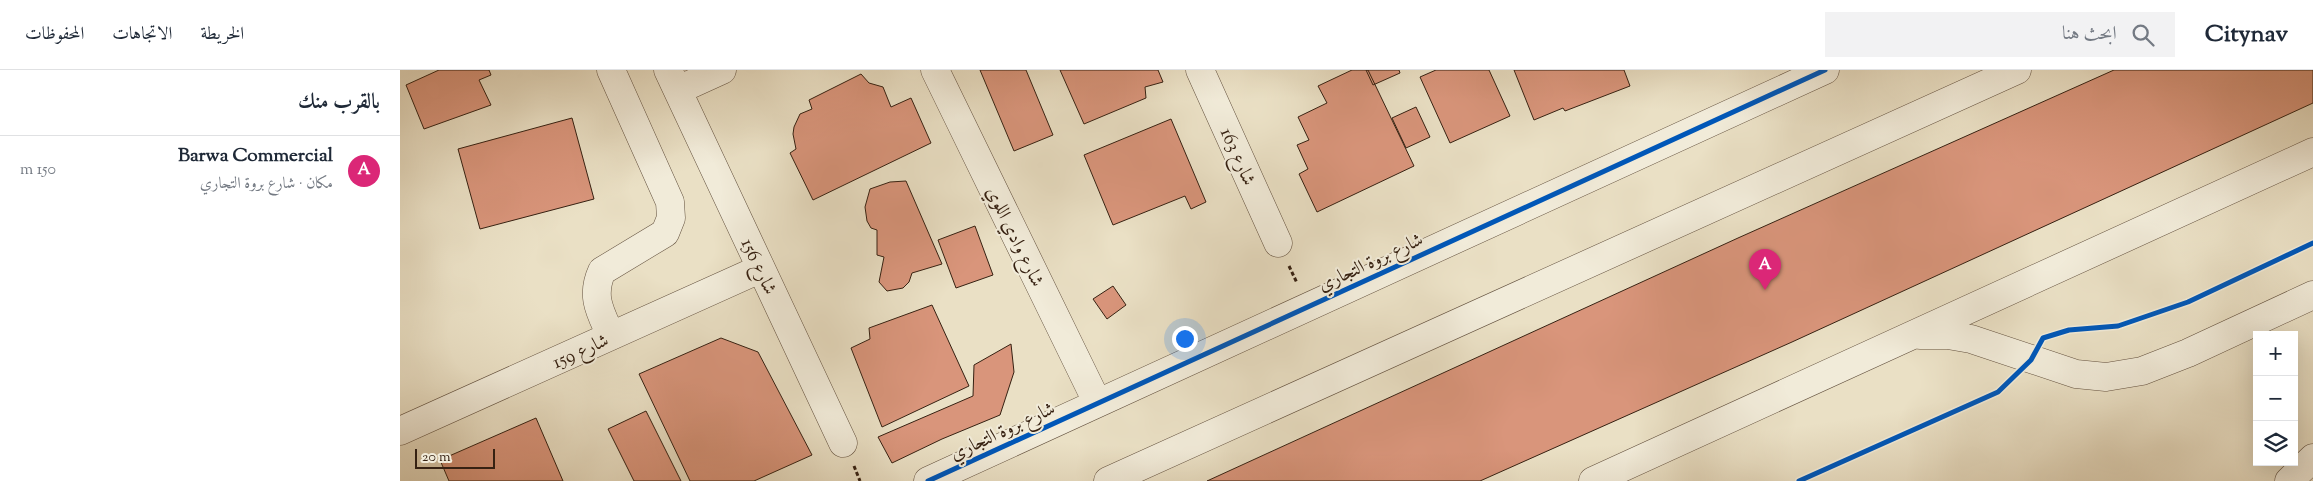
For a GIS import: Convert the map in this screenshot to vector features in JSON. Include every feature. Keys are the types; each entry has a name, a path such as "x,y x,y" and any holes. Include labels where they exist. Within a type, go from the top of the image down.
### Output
{"street":[{"path":"611,70 670,202 671,218 665,233 602,271 596,282 596,303 611,336"},
{"name":"شارع 156","path":"722,70 673,80 843,443"},
{"name":"شارع وادي اللوي","path":"935,70 1097,402"},
{"name":"شارع 163","path":"1200,70 1278,243"},
{"name":"شارع بروة التجاري","path":"928,481 977,470 1097,402 1825,70"},
{"path":"1108,481 2017,70"},
{"path":"1593,481 2313,152"},
{"name":"شارع 159","path":"400,431 760,269"},
{"path":"1916,335 1948,335 1971,339 2076,374 2106,377 2142,371 2188,353 2313,294"},
{"path":"2289,481 2313,458"},
{"path":"2294,481 2313,472"}],"path":[{"path":"1278,243 1307,306"}],"building":[{"path":"439,70 489,70 491,75 479,80 491,105 424,129 406,85"},
{"path":"980,70 1026,70 1053,135 1014,151"},
{"path":"1060,70 1158,70 1163,82 1145,87 1146,98 1084,124"},
{"path":"1352,70 1368,70 1414,166 1317,212 1299,174 1308,169 1297,145 1309,140 1298,117 1327,103 1318,86"},
{"path":"1366,70 1399,70 1400,73 1373,85"},
{"path":"1436,70 1489,70 1510,116 1450,143 1420,77"},
{"path":"1514,70 1624,70 1630,86 1565,111 1563,108 1534,120"},
{"path":"2114,70 2313,70 2313,103 1792,342 1480,481 1207,481 1738,238"},
{"path":"861,74 869,83 883,87 891,107 911,98 931,143 813,200 790,153 796,149 793,134 794,127 800,114 812,109 809,100"},
{"path":"1416,107 1430,137 1406,148 1392,118"},
{"path":"572,118 594,199 480,229 458,149"},
{"path":"1171,119 1206,202 1191,209 1185,196 1113,225 1084,155"},
{"path":"906,181 942,264 912,273 909,282 903,288 887,291 879,282 884,257 877,255 877,230 871,228 867,221 865,207 870,189 890,182"},
{"path":"975,226 993,275 956,288 938,240"},
{"path":"1113,286 1126,305 1107,319 1093,299"},
{"path":"932,305 969,386 882,427 851,348 870,339 869,328"},
{"path":"721,338 758,352 812,455 754,481 690,481 639,374"},
{"path":"1011,344 1014,372 1000,415 942,439 892,463 878,437 973,396 974,365"},
{"path":"646,411 681,481 634,481 608,429"},
{"path":"536,418 563,481 449,481 440,460"}],"cycle path":[{"path":"928,481 1825,70"},
{"path":"1799,481 1998,392 2031,360 2043,338 2069,330 2118,326 2188,302 2313,243"}],"place":[{"name":"Barwa Commercial","path":"1765,290"}]}
